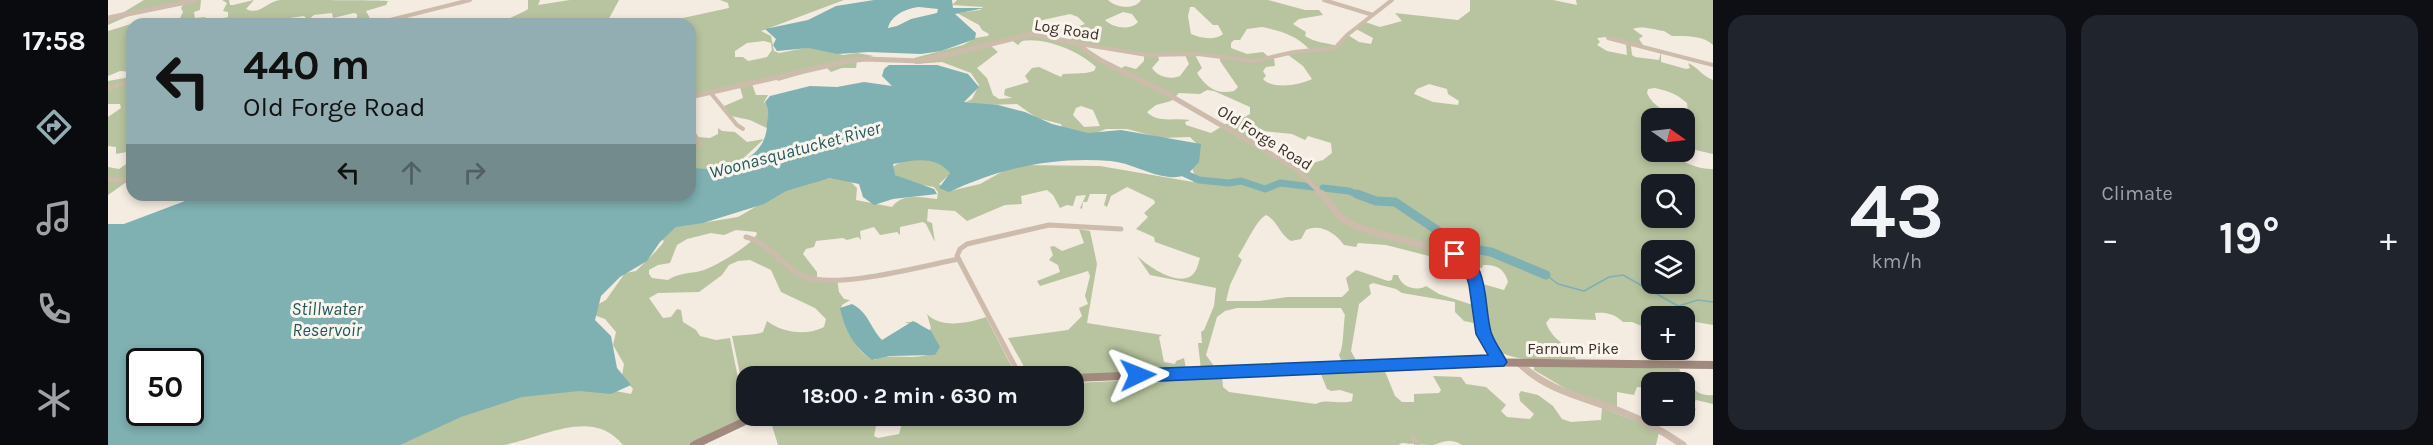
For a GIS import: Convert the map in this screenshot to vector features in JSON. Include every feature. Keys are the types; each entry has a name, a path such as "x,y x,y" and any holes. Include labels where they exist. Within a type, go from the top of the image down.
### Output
{"main road":[{"name":"Farnum Pike","path":"1084,378 1499,362 1713,365"},
{"path":"694,445 736,425"}],"street":[{"path":"108,18 196,0"},
{"path":"398,18 470,0"},
{"path":"1324,0 1373,15"},
{"name":"Log Road","path":"696,96 848,61 865,59 921,61 1032,34 1147,55 1198,54 1254,62 1294,52 1335,48 1392,0"},
{"path":"1608,38 1713,65"},
{"name":"Old Forge Road","path":"1080,44 1086,51 1102,61 1164,92 1295,168 1314,184 1342,218 1349,222 1378,235 1441,250 1466,260 1471,266 1475,279 1484,334 1499,362"},
{"path":"108,89 126,82"},
{"path":"710,92 737,125 743,129"},
{"path":"696,137 701,145"},
{"path":"108,179 126,180"},
{"path":"1015,366 957,256 960,249 967,244 1049,225 1120,229"},
{"path":"746,237 755,239 804,277 817,280 859,276 959,259"},
{"path":"1519,363 1546,386 1647,423 1683,445"},
{"path":"1413,437 1417,445"}],"green space":[{"path":"144,0 201,0 200,10 194,12 195,18 180,18 183,5 135,13 108,25 108,18 119,15"},
{"path":"222,0 229,0 230,5 233,5 254,0 246,9 251,11 280,0 388,1 386,5 366,11 370,18 357,18 357,14 354,13 333,18 332,13 314,15 310,18 304,16 224,18 228,17 228,12 223,11 227,3"},
{"path":"528,0 540,0 538,5 570,0 619,0 609,18 510,18 528,9"},
{"path":"720,0 844,0 761,31 771,36 774,51 779,53 811,47 843,55 857,53 874,56 857,60 856,68 842,68 831,72 826,67 778,81 776,79 752,84 756,95 768,95 764,102 771,108 771,130 750,120 731,116 724,106 743,98 740,87 696,96 696,18 683,18 729,8 728,3","holes":["764,41 771,43 772,50 767,57 748,61 743,57 735,57 735,51 747,43"]},
{"path":"957,0 1108,0 1116,5 1130,7 1141,0 1268,0 1305,10 1319,10 1323,15 1299,19 1293,24 1306,32 1305,36 1309,38 1337,46 1348,35 1359,42 1371,44 1373,38 1356,29 1365,22 1380,27 1402,21 1395,13 1458,20 1470,11 1470,0 1553,0 1577,5 1576,0 1713,0 1713,45 1699,38 1672,36 1664,31 1640,27 1633,29 1643,36 1639,39 1645,48 1631,46 1632,55 1635,57 1659,60 1661,52 1661,62 1686,69 1690,68 1688,63 1713,80 1713,154 1695,150 1695,108 1688,108 1687,103 1680,97 1655,88 1648,89 1647,93 1660,108 1641,108 1641,162 1684,162 1705,169 1713,169 1713,325 1695,322 1695,306 1641,306 1641,326 1632,322 1623,322 1614,315 1603,313 1595,313 1596,320 1550,318 1546,323 1549,330 1576,359 1541,360 1515,357 1495,348 1488,339 1483,319 1479,283 1504,290 1508,282 1505,274 1499,268 1488,265 1483,265 1482,268 1472,267 1386,245 1358,243 1356,247 1344,245 1332,233 1317,228 1306,230 1301,239 1291,241 1266,215 1255,227 1238,256 1242,260 1230,285 1226,301 1259,301 1287,297 1342,297 1349,290 1346,278 1356,270 1388,281 1392,280 1393,275 1398,275 1402,283 1409,287 1426,286 1439,294 1476,306 1479,324 1464,321 1455,312 1455,302 1402,293 1396,289 1373,283 1369,285 1371,294 1359,304 1351,351 1358,364 1343,365 1339,355 1343,342 1345,315 1341,308 1237,308 1225,311 1217,317 1206,355 1216,369 1201,370 1198,343 1202,343 1201,332 1214,306 1216,288 1150,275 1137,256 1162,274 1178,278 1191,276 1200,258 1155,242 1154,237 1136,229 1148,217 1144,213 1155,203 1154,200 1127,187 1111,196 1107,207 1104,205 1107,194 1090,194 1087,202 1083,202 1082,209 1080,208 1086,195 1076,196 1073,206 1067,205 1060,208 1053,195 1047,190 1021,196 1022,204 1005,205 967,221 955,211 928,209 927,221 932,223 935,242 923,222 900,227 900,235 897,232 880,235 874,227 860,231 861,240 858,237 847,240 843,238 816,241 814,247 806,249 803,254 817,272 817,279 837,279 839,292 844,299 850,300 842,305 841,310 850,333 856,344 869,358 874,360 930,354 917,327 905,322 916,322 929,331 931,328 927,314 933,319 947,323 964,323 986,317 1011,366 738,366 732,336 763,332 767,321 787,331 810,332 824,327 826,319 815,308 781,292 771,270 750,260 738,261 729,265 722,275 699,292 658,293 649,298 663,318 671,317 677,309 681,310 683,322 696,330 700,336 716,340 730,338 736,368 736,422 691,445 623,445 611,434 597,428 581,426 503,445 387,445 510,398 585,385 631,394 633,389 622,376 624,364 613,345 616,332 605,319 594,315 595,306 606,300 625,273 636,271 652,256 664,241 660,238 681,222 701,223 738,217 797,183 845,176 857,188 856,200 892,207 906,198 937,199 938,192 934,187 904,182 894,174 893,167 897,164 915,159 939,161 950,169 949,175 939,184 950,191 980,184 1007,169 1021,165 1100,166 1193,182 1195,176 1192,168 1197,144 1190,137 1161,138 1127,129 1106,129 1091,135 1063,129 1061,124 1037,118 1017,104 988,105 966,102 972,99 979,85 971,73 942,62 915,64 914,58 988,36 989,34 979,25 957,13 980,10 983,7 952,5","holes":["1190,7 1194,7 1213,25 1218,25 1223,34 1212,38 1191,34 1188,16","1123,12 1132,14 1138,22 1131,27 1122,27 1112,25 1105,20","1070,14 1078,17 1085,24 1074,28 1070,41 1038,35 1033,29 1038,21","1262,27 1294,37 1310,50 1287,54 1303,66 1312,79 1287,85 1267,82 1263,79 1266,76 1263,71 1266,67 1275,66 1274,58 1271,59 1263,52 1247,54 1231,48 1234,40 1240,40 1247,29","1606,37 1626,44 1627,55 1607,51 1597,45 1600,42 1597,38","1010,39 1018,45 1022,41 1041,41 1072,51 1096,67 1094,71 1063,74 1061,77 1039,67 1032,68 1025,76 1029,82 1005,89 1004,95 1012,98 999,99 993,95 987,78 977,68 998,52 990,45","1082,45 1144,55 1144,61 1136,69 1125,66 1118,70","1158,55 1185,55 1189,64 1180,76 1172,78 1164,77 1152,68 1159,60","1195,55 1220,57 1220,61 1238,87 1234,91 1217,91 1208,86 1197,73 1202,68","1429,84 1447,89 1448,94 1459,101 1458,105 1433,102 1414,94 1417,89","1207,90 1214,91 1250,107 1250,114 1241,119 1237,117 1211,133 1186,125 1185,122 1190,120 1161,119 1147,112 1156,105 1171,101 1179,93 1200,94","1081,106 1093,110 1100,126 1084,127 1073,115 1076,108","1263,131 1292,134 1305,140 1308,136 1331,143 1332,153 1323,160 1295,168 1268,153 1276,147 1253,135","736,230 757,234 741,250 704,270 681,274 668,280 652,278 649,274 649,270 658,265 670,263 677,245 687,239 711,233 724,235"]},
{"path":"126,25 126,72 120,71 108,76 108,31"},
{"path":"125,78 126,152 116,154 116,147 108,146 108,117 121,108 120,104 108,104 108,81"},
{"path":"718,128 722,131 735,132 747,142 764,139 733,168 696,170 696,134 698,137 710,138 718,134"},
{"path":"126,164 126,182 108,195 108,167 119,169"},
{"path":"1079,229 1090,231 1097,264 1087,323 1162,335 1159,337 1164,362 1175,364 1176,361 1184,358 1186,369 1084,374 1084,366 1024,366 1008,338 1068,330 1082,316 1079,308 1088,304 1085,296 1090,276 1088,271 1040,286 1037,281 1060,272 1058,265 1049,260 1053,255 1050,247 1054,246 1062,251 1084,243"},
{"path":"1534,365 1679,369 1681,372 1641,372 1641,387 1637,387 1634,395 1617,392 1617,409 1568,390 1534,370"},
{"path":"1384,369 1395,396 1402,402 1414,402 1414,394 1439,393 1441,390 1433,376 1461,377 1466,384 1486,387 1506,405 1501,411 1507,417 1530,419 1534,414 1520,401 1521,391 1538,395 1553,406 1562,419 1571,422 1601,420 1602,408 1659,432 1656,445 1462,445 1450,441 1433,445 1402,443 1398,445 778,445 772,426 876,426 874,436 878,438 899,434 901,426 1084,426 1084,383 1222,376 1223,387 1229,392 1316,404 1352,401 1353,394 1327,389 1320,372"},
{"path":"1695,389 1701,394 1713,395 1713,404 1696,400"}],"water":[{"path":"874,0 952,0 953,8 984,8 955,14 976,33 975,39 941,51 921,54 869,52 837,54 809,48 777,51 773,45 776,39 765,29 808,20 836,6","holes":["919,7 938,9 937,13 911,19 888,28 892,19 910,9"]},
{"name":"Stillwater Reservoir","path":"889,65 937,65 968,74 979,87 964,102 998,105 1025,112 1052,124 1088,133 1121,130 1201,144 1199,162 1187,175 1174,177 1154,174 1111,161 1048,162 988,176 949,192 939,188 950,173 944,167 931,161 908,161 893,164 895,175 934,189 937,194 893,199 874,205 863,197 859,184 830,178 786,191 764,204 703,223 676,227 660,242 647,261 620,277 601,296 595,320 611,336 617,368 631,385 611,394 579,391 522,397 461,417 400,445 108,445 108,224 124,224 185,201 696,201 696,168 715,169 728,166 751,156 759,148 765,137 768,118 765,102 770,96 810,86 837,87 864,82 892,86 882,76 884,69"},
{"path":"852,304 866,316 882,340 913,321 931,331 940,347 935,355 890,356 872,360 855,343 844,323 840,308"}],"waterway":[{"name":"Woonasquatucket River","path":"1177,170 1199,180 1229,183 1241,181 1265,189 1280,183 1313,187"},
{"name":"Woonasquatucket River","path":"1323,188 1349,191 1361,196"},
{"name":"Woonasquatucket River","path":"1357,194 1376,201 1395,202 1462,247 1491,252 1546,275"},
{"path":"1546,275 1558,284 1584,291 1609,277 1623,275 1678,306 1698,300 1713,302"}],"route":[{"path":"1138,375 1438,362 1499,362 1484,334 1477,285 1471,266 1455,254"}]}
